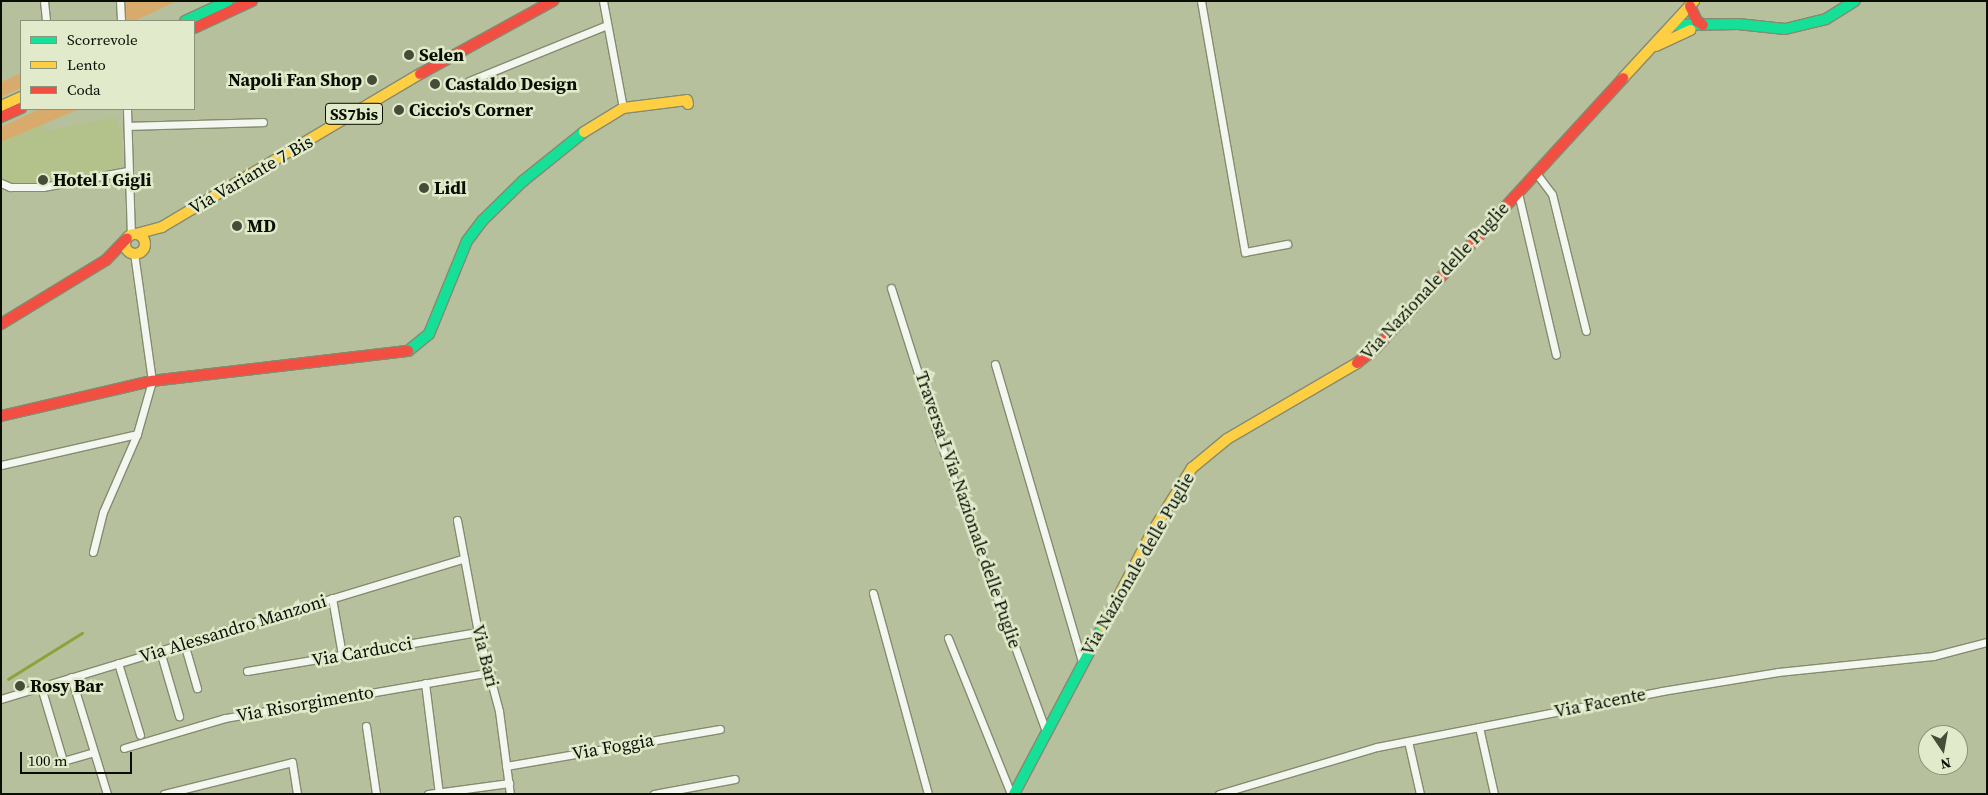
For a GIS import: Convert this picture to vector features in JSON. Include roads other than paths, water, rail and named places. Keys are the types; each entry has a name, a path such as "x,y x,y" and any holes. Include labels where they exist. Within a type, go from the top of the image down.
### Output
{"main road":[{"path":"187,20 228,1"},
{"path":"195,28 252,1"},
{"name":"Via Variante 7 Bis","path":"132,235 162,227 464,48 551,2 561,1"},
{"path":"1675,23 1703,25 1738,24 1785,29 1807,25 1840,13 1855,1"},
{"path":"1692,4 1697,21 1703,25"},
{"name":"Via Nazionale delle Puglie","path":"1012,794 1151,534 1192,468 1227,439 1359,362 1376,348 1692,4"},
{"path":"1650,49 1703,25"},
{"path":"1,106 20,97"},
{"path":"1,416 152,381 411,351 429,334 467,241 484,220 573,139 623,108 687,100 688,104"},
{"path":"1,117 20,108"},
{"name":"Via Variante 7 Bis","path":"144,247 162,227"},
{"path":"133,253 125,245 132,235 143,239 144,247"},
{"name":"SS7bis","path":"1,324 106,260 132,235"},
{"name":"SS7bis","path":"106,260 133,253 144,247"}],"street":[{"path":"44,1 46,20"},
{"path":"120,1 121,20"},
{"path":"604,1 623,108"},
{"path":"1201,1 1244,252 1287,244"},
{"path":"469,81 608,25"},
{"path":"127,110 132,235"},
{"path":"128,126 263,122"},
{"path":"1,183 10,186 43,187 128,171"},
{"path":"1536,173 1552,194 1586,330"},
{"path":"1518,193 1556,355"},
{"path":"93,552 103,512 137,434 152,381 133,253"},
{"name":"Traversa I Via Nazionale delle Puglie","path":"891,288 939,439 1046,732"},
{"path":"995,364 1082,662"},
{"path":"1,465 137,434"},
{"name":"Via Bari","path":"457,520 478,632 490,672 510,794"},
{"name":"Via Alessandro Manzoni","path":"1,699 464,558"},
{"path":"872,593 928,794"},
{"path":"332,598 342,655"},
{"name":"Via Carducci","path":"247,671 478,632"},
{"path":"948,638 1012,794"},
{"name":"Via Facente","path":"1220,794 1377,747 1479,726 1778,672 1933,656 1987,642"},
{"path":"184,643 197,688"},
{"path":"160,650 179,716"},
{"path":"118,663 140,735"},
{"name":"Via Risorgimento","path":"124,748 225,718 490,672"},
{"path":"71,678 107,794"},
{"path":"425,683 439,793"},
{"path":"41,687 63,761 94,752"},
{"path":"366,726 376,794"},
{"path":"1479,726 1494,794"},
{"name":"Via Foggia","path":"506,766 720,729"},
{"path":"1408,741 1420,794"},
{"path":"164,794 292,762 297,794"},
{"path":"654,794 735,779"},
{"path":"428,794 509,783"}],"waterway":[{"path":"8,679 82,633"}],"place":[{"name":"Selen","path":"409,55"},
{"name":"Napoli Fan Shop","path":"372,80"},
{"name":"Castaldo Design","path":"435,84"},
{"name":"Ciccio's Corner","path":"399,110"},
{"name":"Hotel I Gigli","path":"43,180"},
{"name":"Lidl","path":"424,188"},
{"name":"MD","path":"237,226"},
{"name":"Rosy Bar","path":"20,686"}]}
